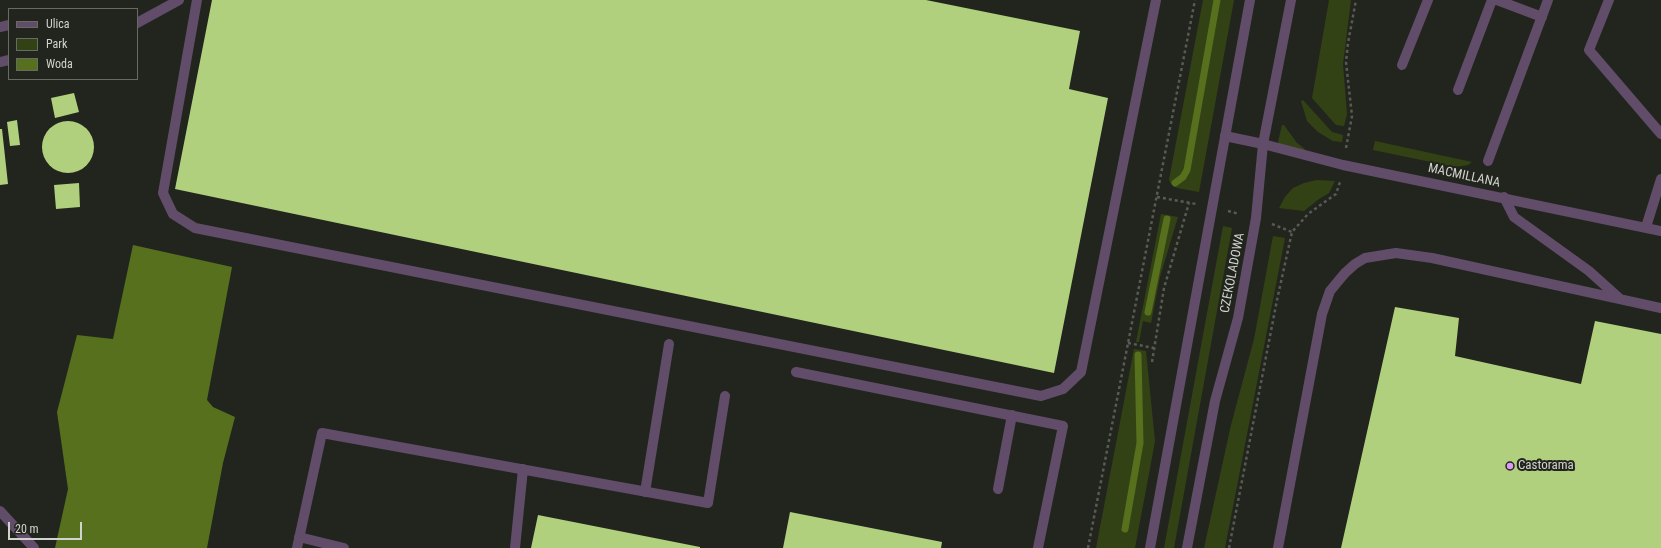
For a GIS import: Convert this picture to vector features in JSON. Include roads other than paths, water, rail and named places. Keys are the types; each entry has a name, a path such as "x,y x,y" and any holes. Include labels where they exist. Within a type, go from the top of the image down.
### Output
{"street":[{"path":"138,21 179,0"},
{"path":"197,0 163,193 173,214 195,228 1041,396 1063,389 1081,372 1156,0"},
{"path":"1150,548 1250,0"},
{"name":"CZEKOLADOWA","path":"1187,548 1215,401 1238,318 1256,218 1263,144 1291,0"},
{"path":"1402,65 1428,0"},
{"path":"1458,90 1492,0"},
{"path":"1497,0 1542,17"},
{"path":"1488,161 1548,0"},
{"path":"1609,0 1589,50 1661,134"},
{"name":"MACMILLANA","path":"1225,136 1263,144 1343,165 1504,197 1661,231"},
{"path":"1646,227 1661,179"},
{"path":"1504,197 1514,217 1588,271 1620,299"},
{"path":"1278,548 1324,308 1330,291 1342,276 1355,264 1365,258 1396,253 1432,258 1661,308"},
{"path":"645,492 669,344"},
{"path":"796,372 1063,426 1038,548"},
{"path":"297,548 322,433 708,503 725,396"},
{"path":"998,489 1012,415"},
{"path":"515,548 523,469"},
{"path":"0,511 34,548"},
{"path":"300,537 344,548"}],"water":[{"path":"133,245 232,267 207,400 213,407 235,417 223,463 207,548 55,548 68,489 57,412 77,335 113,339"}],"waterway":[{"path":"1175,183 1183,177 1187,170 1217,0"},
{"path":"1148,312 1167,219"},
{"path":"1125,529 1140,443 1138,355"}],"place":[{"name":"Castorama","path":"1510,466"}]}
